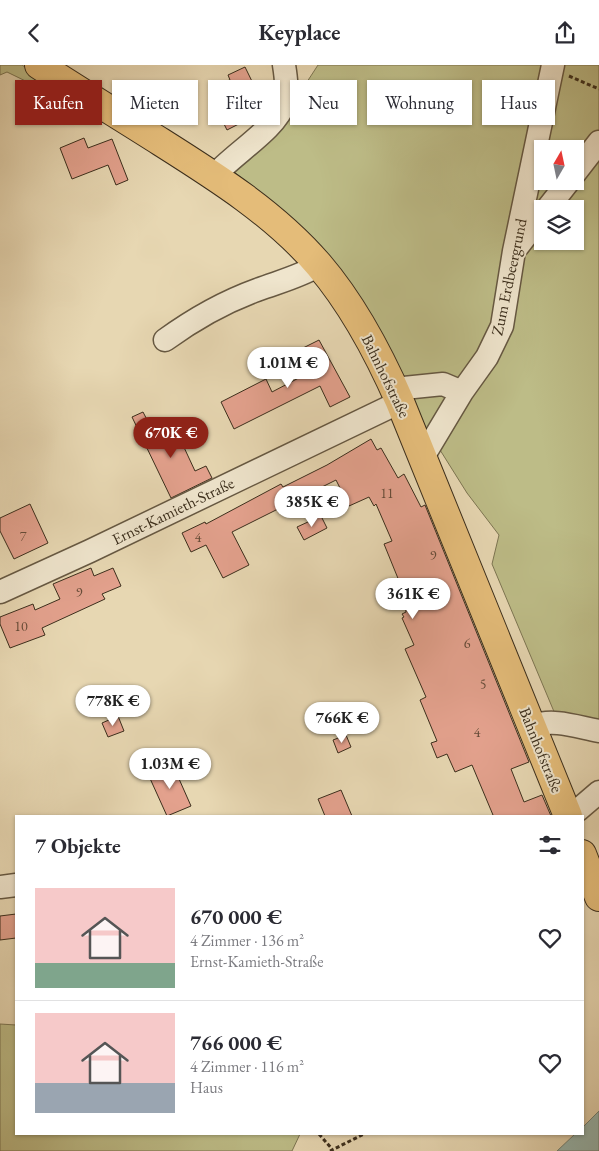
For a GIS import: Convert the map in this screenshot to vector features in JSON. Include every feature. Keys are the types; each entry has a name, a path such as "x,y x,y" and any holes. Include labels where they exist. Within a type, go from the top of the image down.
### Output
{"main road":[{"name":"Bahnhofstraße","path":"39,65 214,176 273,220 319,265 347,302 360,323 397,396 567,815"},
{"path":"584,859 599,897"}],"street":[{"path":"214,176 225,163 244,149 277,117 284,105 287,88 284,65"},
{"name":"Zum Erdbeergrund","path":"423,457 462,392 487,357 502,326 514,251 553,67"},
{"path":"584,162 599,143"},
{"path":"554,200 562,190"},
{"path":"514,251 534,225"},
{"path":"165,341 190,322 223,304 258,289 304,274 319,265"},
{"path":"397,396 443,385 462,392"},
{"name":"Ernst-Kamieth-Straße","path":"0,592 90,551 397,396"},
{"path":"532,726 542,722 556,722 599,731"},
{"path":"567,815 578,809 599,792"},
{"path":"0,887 15,885"}],"path":[{"path":"553,67 599,89"},
{"path":"320,1135 331,1150 362,1135"}],"shaded area":[{"path":"0,65 22,65 45,80 23,80 7,72 0,75"},
{"path":"318,65 599,65 599,721 555,714 492,564 499,535 467,493 425,426 383,337 283,211 233,171 275,125 280,125 280,119 290,108 290,125 357,125 357,80 308,80"},
{"path":"0,1024 15,1025 15,1135 300,1135 292,1151 0,1151"}],"water":[{"path":"599,1111 599,1151 557,1151 574,1135 584,1135 584,1126"}],"building":[{"path":"245,67 251,80 230,80 228,75"},
{"path":"224,125 237,125 227,130"},
{"path":"84,138 88,148 112,139 128,180 116,185 108,165 72,179 60,148"},
{"path":"319,340 350,397 330,407 320,386 234,429 221,402 266,379 272,392 312,371 301,349"},
{"path":"143,412 156,437 175,428 195,471 206,466 212,478 171,498 132,417"},
{"path":"371,439 377,450 381,448 398,478 404,474 421,507 425,505 529,762 511,769 524,802 542,795 551,815 493,815 472,765 455,772 447,754 437,758 431,743 437,741 420,700 426,697 405,649 414,645 402,618 404,617 402,614 406,612 405,604 408,603 384,544 392,541 376,504 374,506 369,497 349,506 336,480 232,532 249,565 223,578 206,545 191,552 182,533 205,522 206,524 281,484 283,487 327,465"},
{"path":"30,504 48,543 14,559 0,531 0,518"},
{"path":"321,516 327,528 304,540 297,527"},
{"path":"91,568 94,576 113,568 121,586 102,594 105,599 42,628 45,635 10,648 0,624 0,617 33,604 35,610 60,599 53,584"},
{"path":"118,716 124,731 108,737 102,723"},
{"path":"346,735 351,747 338,753 333,740"},
{"path":"172,763 191,806 167,815 148,774"},
{"path":"341,790 352,815 325,815 318,799"},
{"path":"15,914 15,938 0,940 0,916"}]}
